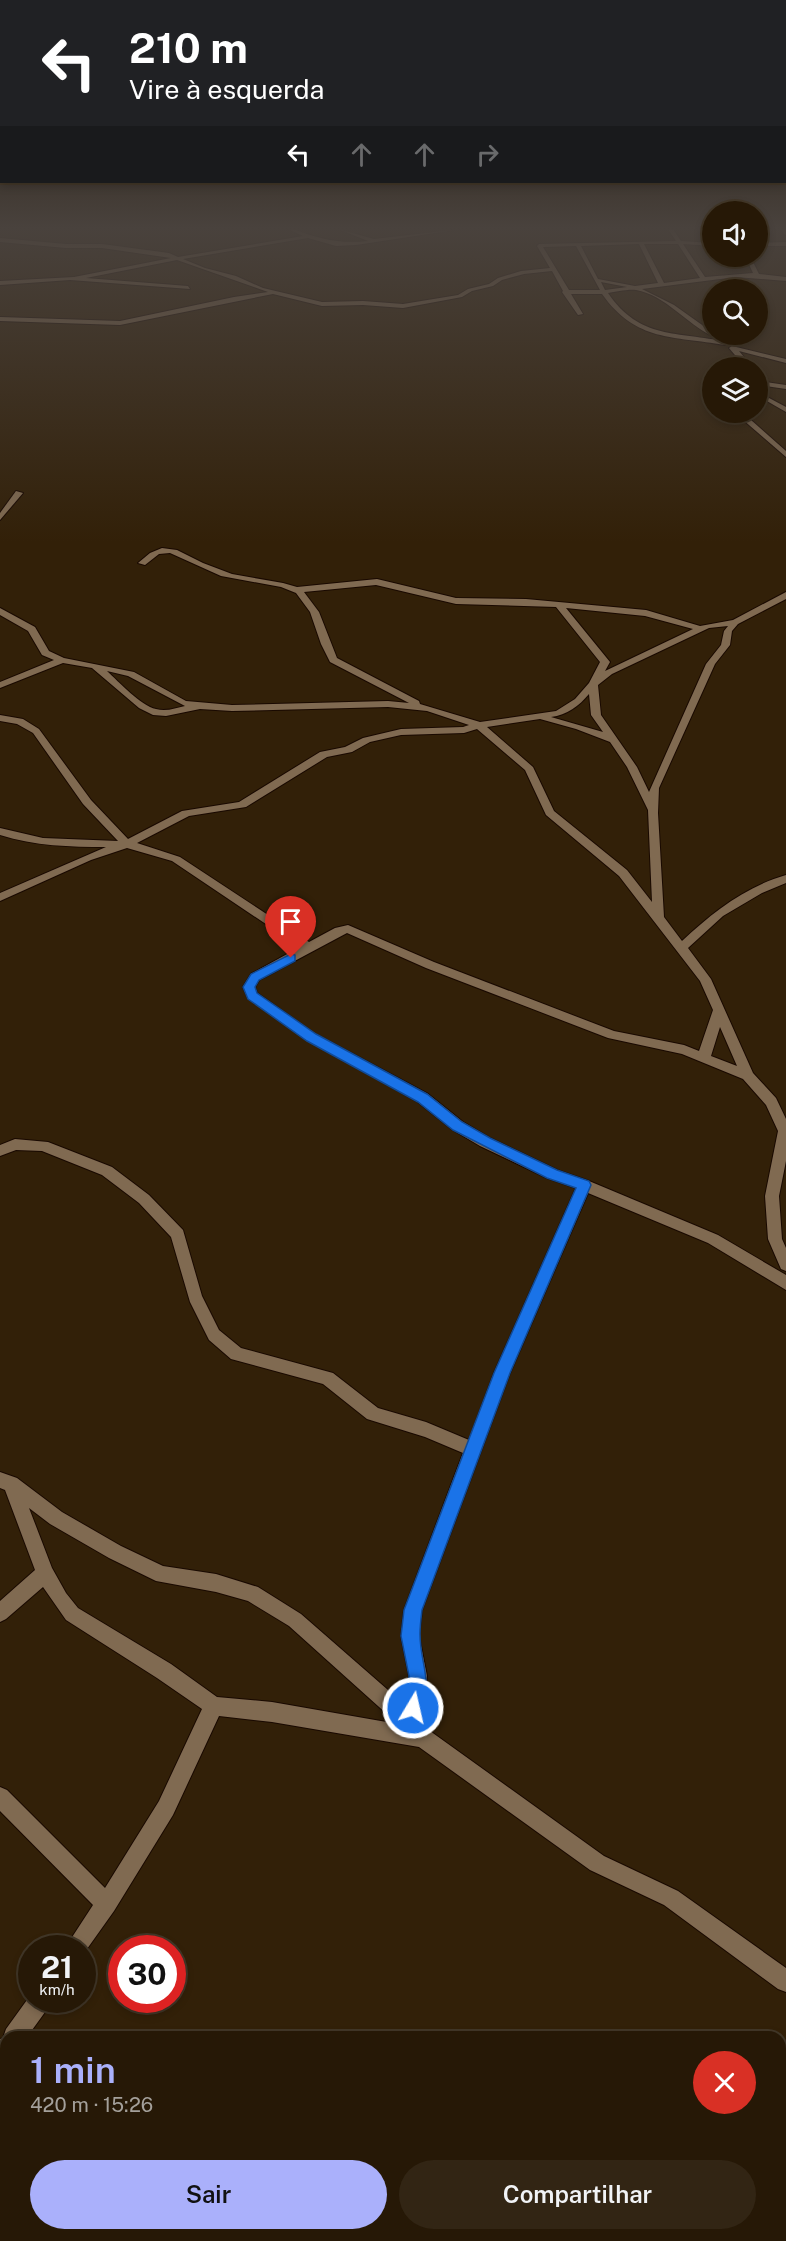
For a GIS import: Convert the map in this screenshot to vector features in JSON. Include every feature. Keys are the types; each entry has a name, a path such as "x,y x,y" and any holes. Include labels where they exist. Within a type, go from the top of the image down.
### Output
{"street":[{"path":"674,334 702,339"},
{"path":"728,345 742,357"},
{"path":"732,348 786,361"},
{"path":"768,384 786,387"},
{"path":"768,400 786,410"},
{"path":"747,423 786,455"},
{"path":"0,518 19,493"},
{"path":"142,563 156,552 173,551 201,565 240,579 296,590 304,595 319,618 328,652 333,660 428,708 479,725 530,769 550,813 623,873 682,947 705,979 748,1076 771,1102 785,1131 772,1196 775,1239 786,1265"},
{"path":"296,590 377,582 394,588 456,601 560,605 646,612 677,624 703,629"},
{"path":"0,897 87,858 127,844 186,813 242,805 324,754 348,750 367,740 401,732 464,730 496,721 534,718 559,713 578,701 593,684 609,672 703,629 721,623 735,622 786,595"},
{"path":"560,605 605,662 593,684 596,715 632,767 653,813"},
{"path":"0,611 32,629 45,653 62,660 131,674 183,703 232,708 381,704 428,708"},
{"path":"658,917 654,788 711,664 724,645 728,631 735,622"},
{"path":"0,685 62,660"},
{"path":"95,666 142,706 153,712 166,713 200,706"},
{"path":"0,718 20,721 36,731 87,802 127,844"},
{"path":"534,718 565,721 613,741"},
{"path":"0,831 17,837 76,844 127,844 176,859 309,948"},
{"path":"682,947 719,913 758,890 786,879"},
{"path":"748,1076 684,1050 612,1035 430,965 348,929 339,931 255,977 249,987 252,995 311,1037 423,1098 458,1126 485,1142 552,1174 713,1239 786,1282"},
{"path":"704,1059 719,1010"},
{"path":"0,1151 15,1144 43,1146 107,1171 144,1199 178,1234 200,1306 214,1335 237,1354 327,1378 373,1414 426,1430 472,1449"},
{"path":"417,1731 418,1676 410,1636 413,1610 502,1373 584,1185"},
{"path":"6,1482 45,1573 72,1614 164,1671 214,1706 417,1731"},
{"path":"6,1482 56,1518 162,1575 216,1583 252,1593 296,1620 417,1731 512,1804 597,1863 671,1898 786,1981"},
{"path":"0,1612 45,1573"},
{"path":"85,1935 108,1904 166,1808 214,1706"},
{"path":"0,1797 108,1904"},
{"path":"18,2031 31,2013"}],"route":[{"path":"291,958 255,977 249,987 252,995 311,1037 423,1098 458,1126 485,1142 552,1174 584,1185 502,1373 413,1610 410,1636 418,1676 413,1708"}]}
